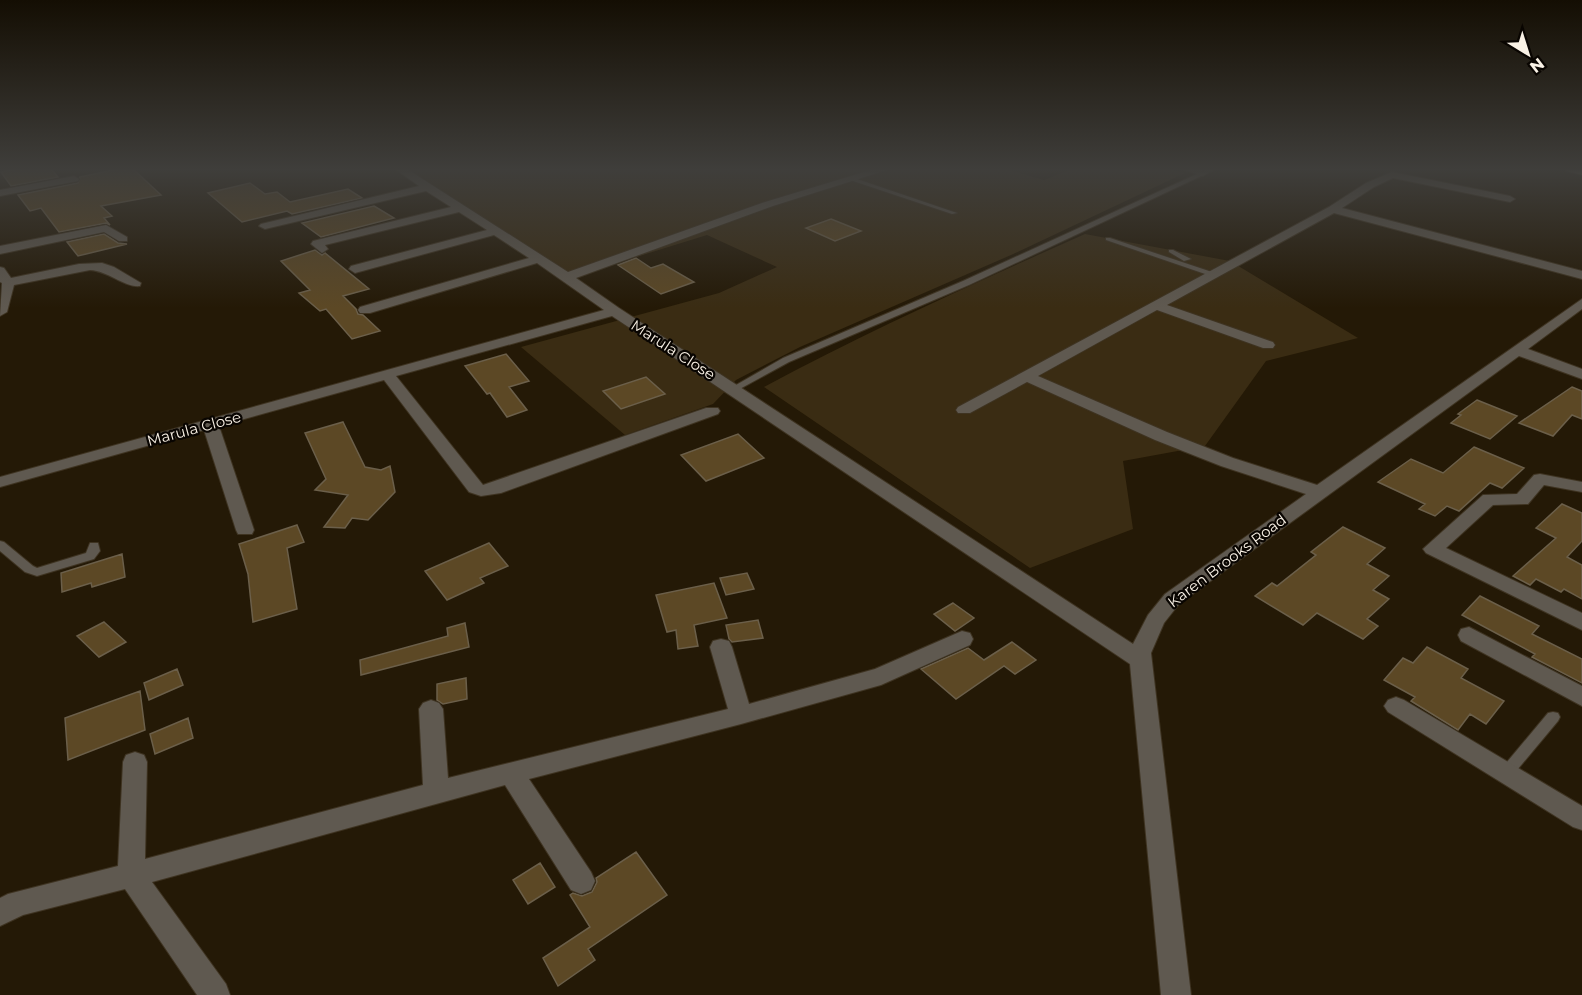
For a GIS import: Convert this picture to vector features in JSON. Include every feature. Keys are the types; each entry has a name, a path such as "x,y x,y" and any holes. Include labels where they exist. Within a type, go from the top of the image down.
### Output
{"street":[{"path":"266,226 310,215"},
{"path":"322,249 317,244 430,215"},
{"name":"Marula Close","path":"472,215 1141,660"},
{"path":"567,277 737,215"},
{"path":"964,410 1320,215"},
{"path":"1356,215 1582,275"},
{"path":"0,250 104,227 119,237"},
{"path":"355,269 496,231"},
{"path":"365,310 539,259"},
{"path":"0,312 4,276 104,267 135,283"},
{"name":"Karen Brooks Road","path":"1176,995 1140,653 1155,620 1172,599 1582,303"},
{"path":"1156,305 1268,345"},
{"name":"Marula Close","path":"0,482 614,311"},
{"path":"1517,350 1582,374"},
{"path":"387,374 475,488 481,491 495,489 712,411"},
{"path":"1027,376 1161,436 1227,462 1319,492"},
{"path":"210,424 245,530"},
{"path":"1582,488 1540,479 1522,500 1489,499 1433,549 1582,622"},
{"path":"1469,635 1582,697"},
{"path":"0,913 18,903 131,875 436,792 741,716 881,676 962,639"},
{"path":"721,647 741,716"},
{"path":"1396,706 1582,819"},
{"path":"431,709 436,792"},
{"path":"135,762 131,875 215,995"},
{"path":"512,774 580,881"}],"lane":[{"path":"733,389 786,360 966,283 1112,215"},
{"path":"1108,239 1218,272"},
{"path":"1171,251 1218,272"},
{"path":"0,544 29,569 37,572 90,556 94,551 93,546"},
{"path":"1507,772 1553,717"}],"shaded area":[{"path":"478,215 1095,215 1011,255 800,347 736,380 713,404 625,435 521,347 719,293 777,267 707,235 572,277"},
{"path":"1085,234 1230,261 1358,338 1266,361 1205,446 1123,461 1133,529 1030,568 764,387 883,327"}],"building":[{"path":"47,215 112,216 104,218 110,225 106,223 59,232"},
{"path":"234,215 269,215 242,222"},
{"path":"334,215 390,215 394,218 321,237 302,223"},
{"path":"831,219 861,231 835,241 806,228"},
{"path":"104,234 118,243 127,244 78,256 67,242"},
{"path":"315,250 322,255 325,253 369,289 343,296 358,314 363,315 380,331 352,339 326,309 320,311 299,293 310,290 281,261"},
{"path":"636,258 651,268 663,264 694,282 661,294 618,265"},
{"path":"506,354 529,381 509,387 527,410 507,417 490,393 487,394 465,366"},
{"path":"646,377 665,394 621,409 603,391"},
{"path":"1572,387 1582,391 1582,419 1572,415 1553,436 1519,423"},
{"path":"1477,400 1517,416 1490,439 1451,423 1461,415 1458,414"},
{"path":"343,422 365,467 381,470 390,466 395,492 368,520 352,518 345,528 324,527 348,495 315,490 326,479 305,433"},
{"path":"738,434 764,458 706,481 681,455"},
{"path":"1474,447 1524,468 1502,488 1490,483 1459,511 1447,506 1435,516 1419,509 1425,504 1378,482 1411,459 1443,473"},
{"path":"1562,504 1582,513 1582,541 1567,557 1582,565 1582,599 1564,589 1561,592 1536,579 1530,585 1513,576 1556,538 1536,528"},
{"path":"297,525 304,542 287,548 297,609 253,622 248,574 239,544"},
{"path":"1343,527 1385,548 1367,564 1389,576 1373,590 1389,599 1367,619 1378,626 1363,639 1317,613 1303,625 1255,596 1272,583 1277,586 1316,555 1311,552"},
{"path":"489,543 508,566 480,578 484,583 447,600 425,571"},
{"path":"122,554 125,577 92,587 91,583 62,592 61,573"},
{"path":"747,573 754,589 726,595 720,578"},
{"path":"714,583 727,618 694,625 698,646 678,649 676,630 667,632 656,595"},
{"path":"1480,596 1539,626 1532,634 1582,659 1582,683 1532,657 1535,654 1462,615"},
{"path":"953,603 974,618 955,631 934,614"},
{"path":"758,620 763,638 732,642 729,639 726,625"},
{"path":"104,622 126,642 99,657 77,636"},
{"path":"465,623 469,647 361,675 360,660 448,636 447,628"},
{"path":"1012,642 1036,660 1015,674 1004,666 956,699 921,669 968,648 984,660"},
{"path":"1427,647 1468,669 1461,678 1504,701 1486,724 1470,714 1458,730 1411,701 1415,697 1384,680 1403,658 1413,663"},
{"path":"177,669 183,685 149,700 144,683"},
{"path":"466,678 467,699 443,704 437,700 437,684"},
{"path":"140,691 145,730 68,760 65,718"},
{"path":"188,718 193,738 155,754 150,734"},
{"path":"636,852 667,895 588,949 595,960 558,986 543,958 590,927 570,895 573,893 582,896 592,892 597,882 596,878"},
{"path":"540,863 555,887 528,904 513,880"}]}
